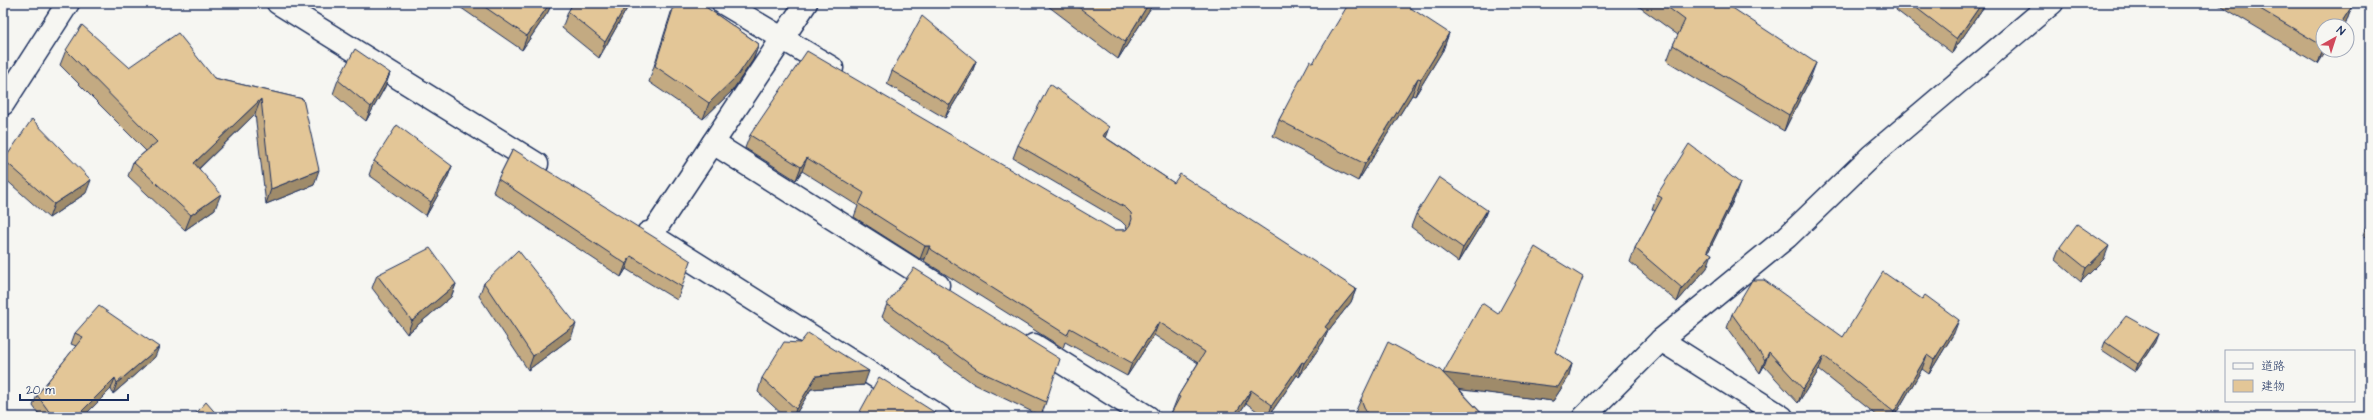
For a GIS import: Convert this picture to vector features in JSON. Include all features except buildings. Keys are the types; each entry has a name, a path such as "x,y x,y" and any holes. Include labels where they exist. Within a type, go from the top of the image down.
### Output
{"street":[{"path":"3,104 68,3"},
{"path":"278,3 556,176"},
{"path":"723,3 850,78"},
{"path":"651,236 806,3"},
{"path":"1584,417 1661,340 1787,237 1871,156 2052,3"},
{"path":"713,143 954,295"},
{"path":"631,223 940,417"},
{"path":"1014,333 1148,417"},
{"path":"1661,340 1782,417"}]}
